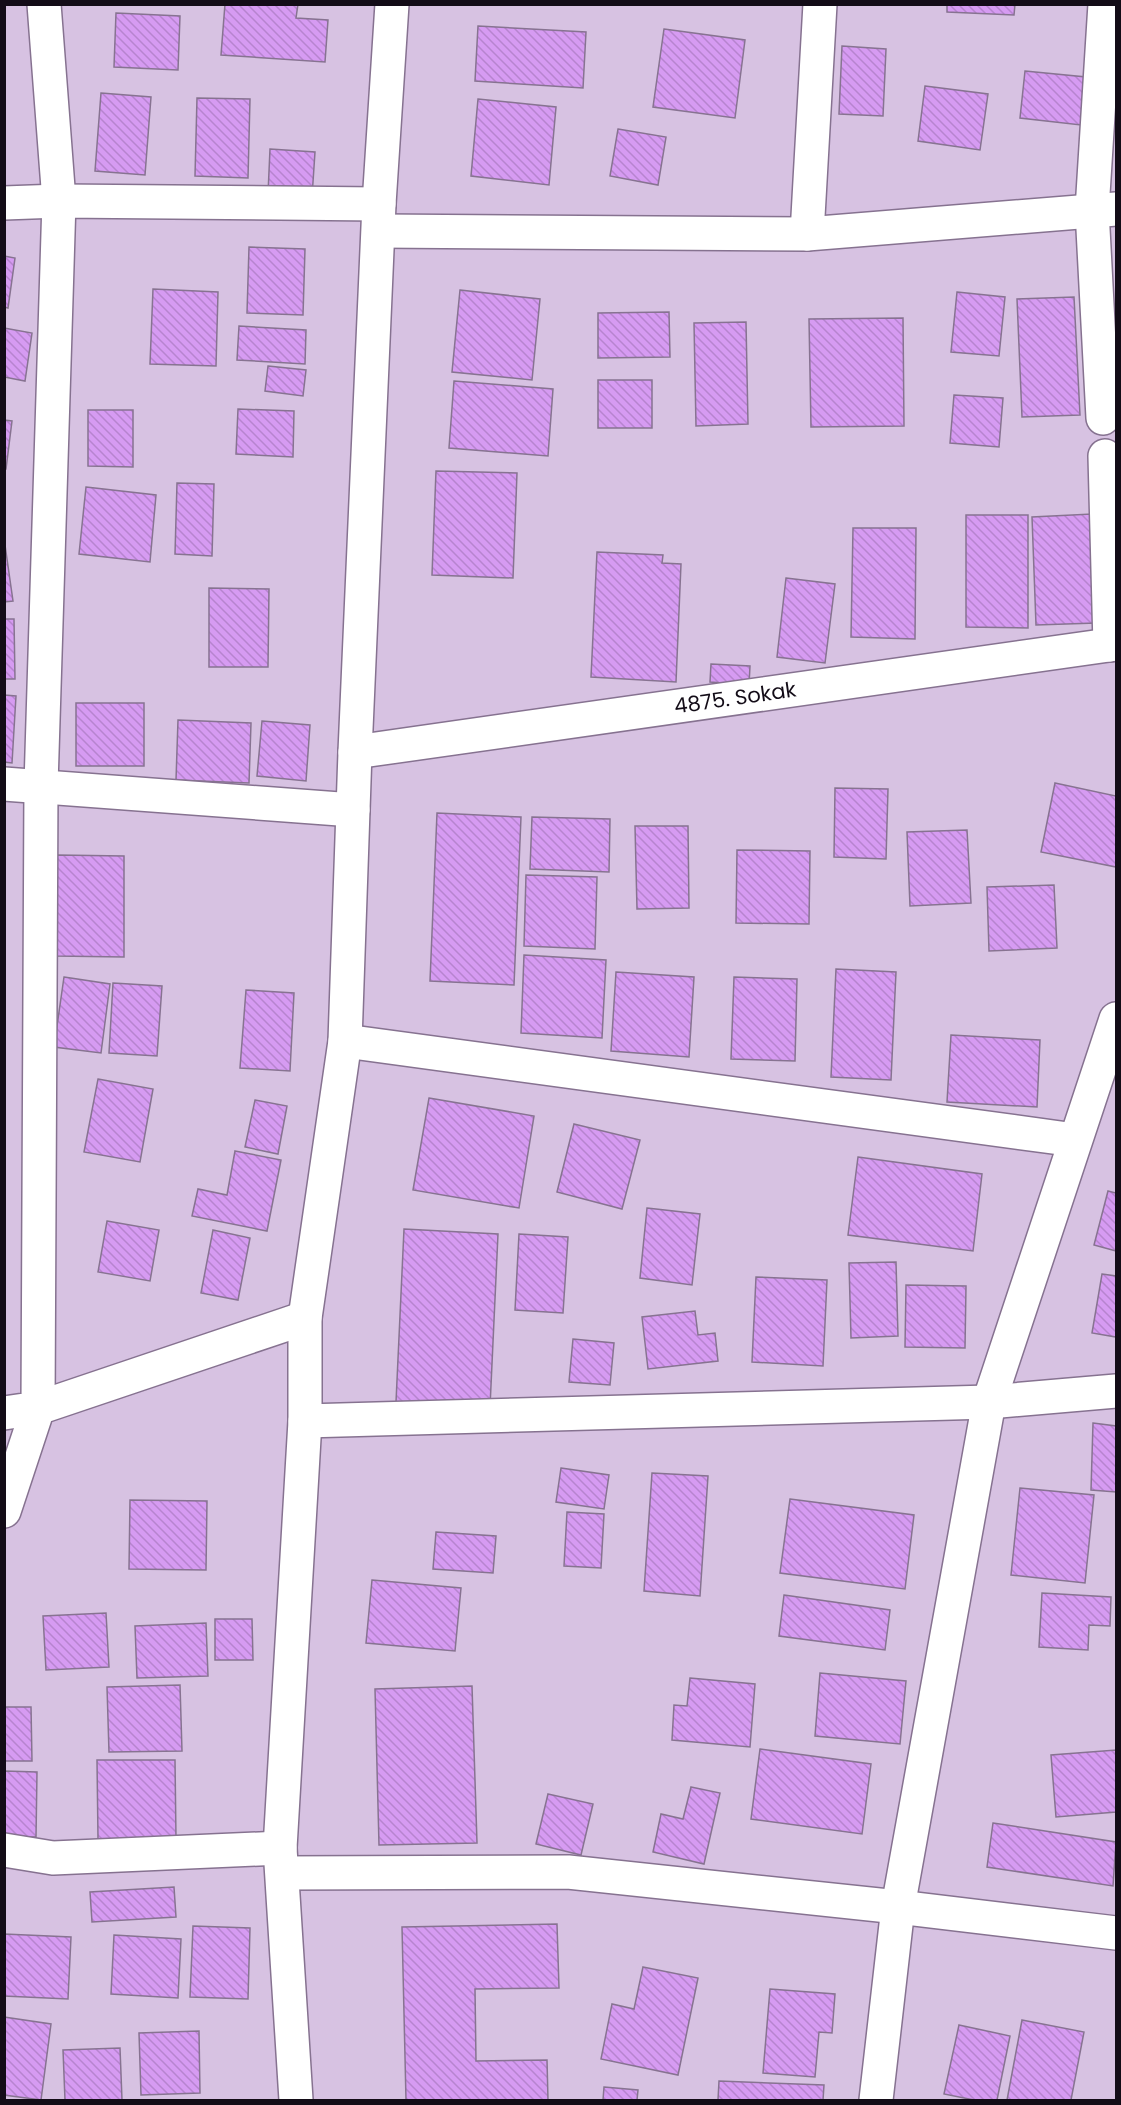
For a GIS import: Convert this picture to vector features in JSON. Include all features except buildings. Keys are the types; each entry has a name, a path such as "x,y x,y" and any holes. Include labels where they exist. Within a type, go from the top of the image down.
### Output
{"street":[{"path":"4,1511 38,1408 41,785 59,201 44,4"},
{"path":"296,2100 282,1860 305,1421 305,1318 345,1041 355,752 379,218 392,4"},
{"path":"807,234 820,4"},
{"path":"1103,418 1105,4"},
{"path":"4,203 59,201 379,218 807,234 1104,210"},
{"path":"1105,456 1113,645"},
{"name":"4875. Sokak","path":"355,752 1113,645"},
{"path":"4,784 353,810"},
{"path":"876,2100 898,1907 990,1402 1116,1020"},
{"path":"345,1041 1075,1140"},
{"path":"4,1413 38,1408 305,1318"},
{"path":"305,1421 990,1402 1116,1391"},
{"path":"4,1850 53,1858 282,1860 568,1872 1116,1933"}]}
